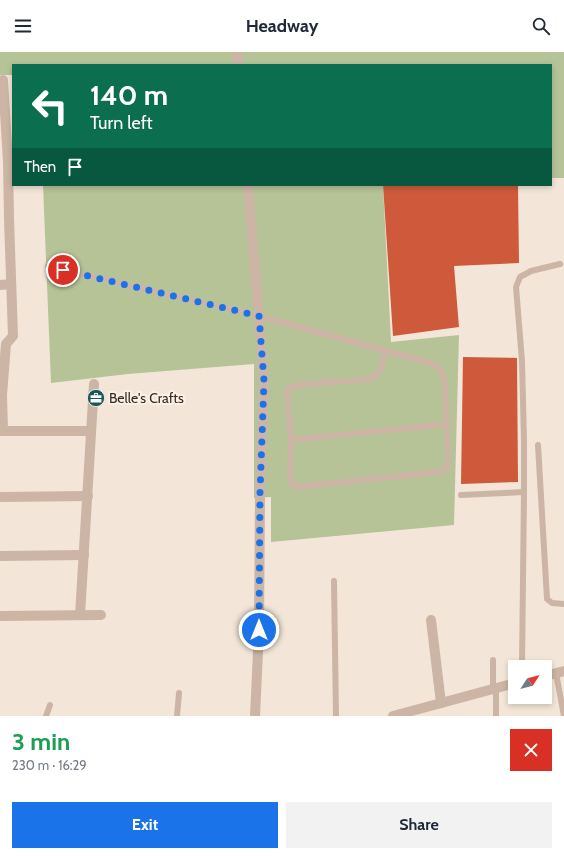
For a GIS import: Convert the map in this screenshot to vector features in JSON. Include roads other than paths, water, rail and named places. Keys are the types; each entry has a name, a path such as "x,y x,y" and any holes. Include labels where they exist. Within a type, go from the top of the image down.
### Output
{"street":[{"path":"237,52 238,64"},
{"path":"3,80 4,219 11,284 13,336 3,344 1,431 91,431"},
{"path":"248,186 264,381 260,493 259,630 255,716"},
{"path":"0,285 11,284"},
{"path":"80,615 94,384"},
{"path":"0,496 88,496"},
{"path":"0,556 84,555"},
{"path":"0,616 101,615"},
{"path":"431,620 441,703"},
{"path":"393,716 409,714 441,703 508,685"}],"lane":[{"path":"522,660 524,441 522,360 516,287 520,277 530,271 560,264"},
{"path":"48,266 259,316 385,350 431,363 442,372 445,382 447,468 443,470 296,487 290,479 290,440 287,391 289,388 299,385 370,379 377,376 381,370 385,350"},
{"path":"290,440 447,424"},
{"path":"538,445 547,599 552,603 564,604"},
{"path":"461,494 524,492"},
{"path":"334,581 336,716"},
{"path":"493,660 496,716"},
{"path":"560,672 564,716"},
{"path":"177,716 179,693"},
{"path":"46,716 50,705"}],"place":[{"name":"Belle's Crafts","path":"96,398"}]}
